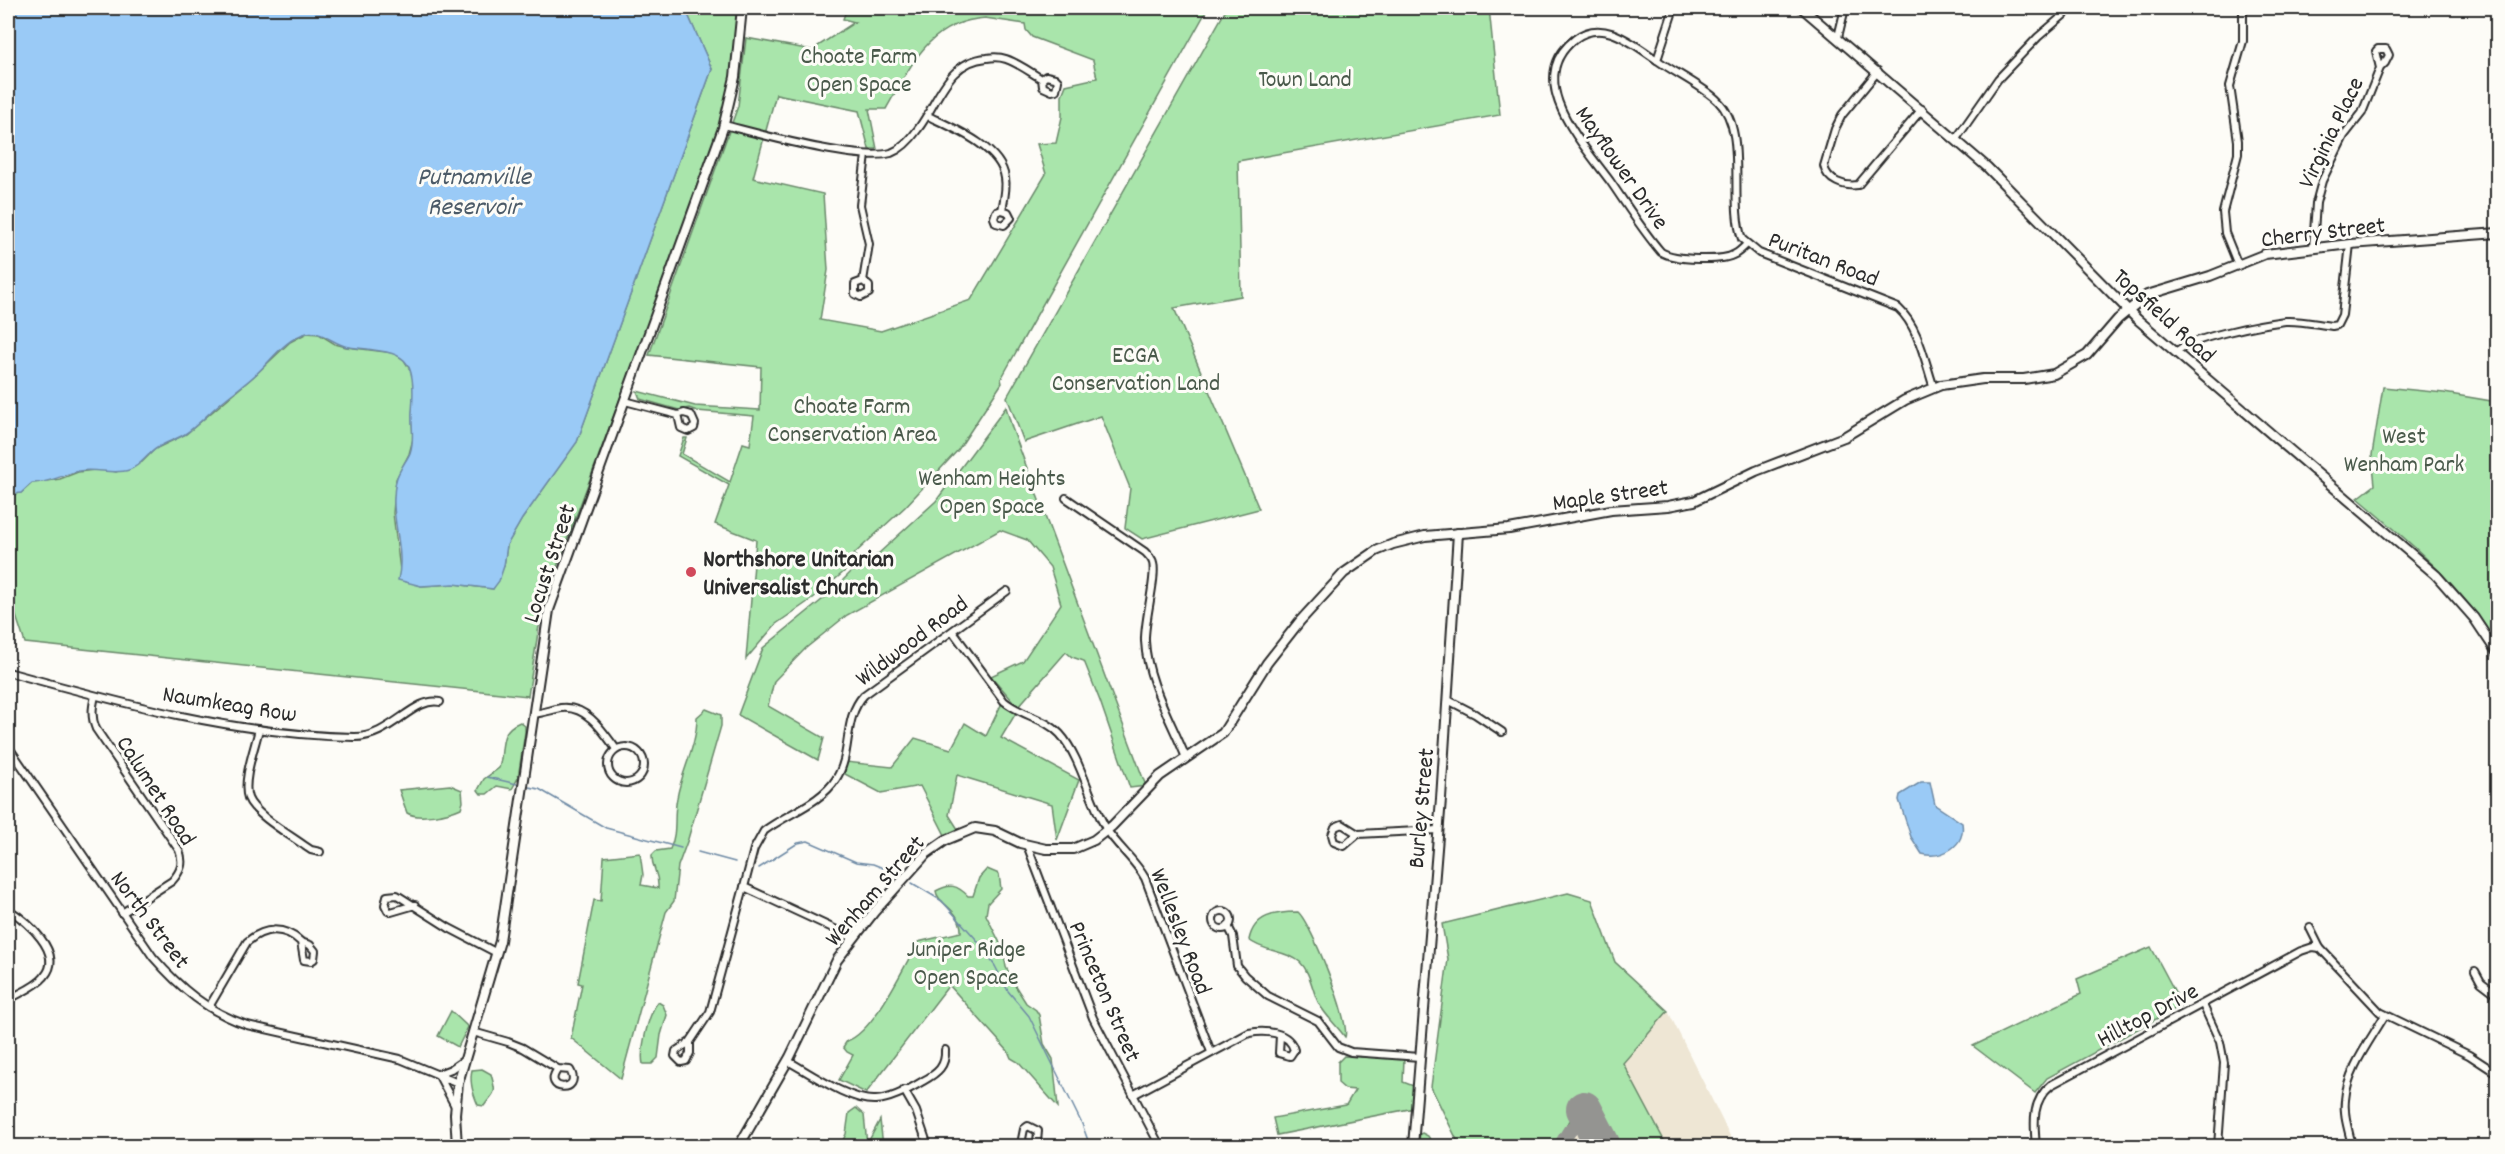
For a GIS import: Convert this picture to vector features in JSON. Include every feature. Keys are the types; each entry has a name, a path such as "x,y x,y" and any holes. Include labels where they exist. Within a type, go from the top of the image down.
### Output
{"main road":[{"name":"Locust Street","path":"457,1146 458,1083 497,953 510,884 549,610 724,125 735,77 742,8"},
{"name":"Topsfield Road","path":"1802,8 1878,71 2000,179 2127,310 2436,575 2474,618 2498,654"},
{"name":"Cherry Street","path":"2127,310 2141,298 2155,291 2210,276 2275,251 2498,233"},
{"name":"Maple Street","path":"1152,782 1223,733 1273,654 1300,621 1351,567 1393,544 1425,536 1509,529 1611,510 1668,506 1694,501 1756,471 1844,437 1905,400 1934,388 1968,380 2025,379 2054,374 2087,355 2127,310"},
{"name":"Burley Street","path":"1413,1146 1448,700 1458,533"},
{"name":"Wenham Street","path":"739,1146 788,1061 837,960 922,858 945,840 966,830 985,828 1027,845 1046,849 1073,849 1094,840 1107,830 1152,782"}],"street":[{"path":"1657,60 1674,8"},
{"path":"1838,37 1845,8"},
{"path":"1956,139 1998,79 2038,37 2072,8"},
{"path":"2238,265 2225,233 2223,212 2238,154 2230,86 2242,41 2243,8"},
{"name":"Mayflower Drive","path":"1657,60 1613,33 1597,30 1587,32 1565,47 1555,67 1554,80 1562,112 1661,252 1671,257 1684,259 1726,256 1736,254 1746,244"},
{"path":"724,125 806,145 866,155 891,153 904,146 928,116 952,74 964,63 978,58 1004,58 1042,79"},
{"name":"Puritan Road","path":"1657,60 1713,97 1728,115 1734,139 1740,233 1746,244 1759,253 1898,308 1909,321 1915,334 1934,388"},
{"name":"Virginia Place","path":"2313,248 2316,203 2322,181 2340,144 2366,107 2380,68"},
{"path":"1878,71 1842,115 1835,129 1824,166 1829,176 1843,184 1858,185 1922,109"},
{"path":"928,116 964,134 994,154 1002,165 1005,177 1002,210"},
{"path":"863,281 869,244 860,205 866,155"},
{"path":"2176,352 2185,345 2205,338 2284,321 2332,327 2337,325 2342,315 2350,244"},
{"path":"625,401 678,415"},
{"path":"1066,498 1146,552 1153,563 1154,573 1146,619 1147,660 1154,684 1186,758"},
{"name":"Wildwood Road","path":"690,1042 710,1012 754,849 764,831 822,793 836,778 850,720 857,703 874,687 1007,591"},
{"name":"Wellesley Road","path":"953,632 1004,701 1011,707 1047,724 1060,734 1107,830 1145,878 1210,1052"},
{"name":"Naumkeag Row","path":"8,672 96,696 259,729 356,737 370,736 382,731 421,704 432,700 440,702"},
{"name":"Calumet Road","path":"96,696 92,709 92,720 96,729 180,850 183,859 172,881 122,912"},
{"path":"1448,700 1481,717 1502,732"},
{"path":"533,714 547,713 561,708 576,710 590,717 616,749"},
{"path":"259,729 247,780 248,797 253,807 304,846 320,852"},
{"name":"North Street","path":"8,746 153,957 172,979 208,1007 247,1025 400,1059 458,1083"},
{"path":"628,746 634,748 643,757 644,769 638,779 627,783 613,777 608,762 616,749 628,746"},
{"path":"1358,834 1438,830"},
{"name":"Princeton Street","path":"1027,845 1093,1018 1160,1146"},
{"path":"744,887 854,938"},
{"path":"415,905 449,928 497,953"},
{"path":"8,909 34,930 46,945 50,963 44,978 8,1000"},
{"path":"1228,926 1233,936 1237,966 1245,976 1268,996 1318,1021 1338,1047 1351,1052 1420,1057"},
{"path":"2310,928 2320,948 2370,1003 2385,1015 2469,1055 2498,1074"},
{"path":"208,1007 247,942 254,936 261,932 278,930 301,942"},
{"name":"Hilltop Drive","path":"2036,1146 2036,1107 2045,1090 2069,1075 2309,948 2320,948"},
{"path":"2475,970 2481,982 2498,995"},
{"path":"2203,1005 2220,1042 2224,1057 2218,1146"},
{"path":"2352,1146 2345,1114 2346,1090 2353,1071 2385,1015"},
{"path":"1133,1095 1249,1033 1260,1031 1280,1035"},
{"path":"473,1032 523,1048 558,1069"},
{"path":"788,1061 862,1099 878,1100 904,1090 941,1069 946,1061 945,1050"},
{"path":"456,1108 438,1074 464,1060"},
{"path":"904,1090 916,1112 928,1146"}],"shaded area":[{"path":"1568,893 1592,900 1615,962 1668,1011 1735,1146 1460,1146 1431,1087 1448,959 1442,924"}],"green space":[{"path":"685,8 738,8 732,85 723,124 542,607 528,696 25,643 8,592 8,495 21,493 32,483 60,479 78,472 103,469 116,472 142,462 155,449 186,434 290,342 307,333 319,334 335,344 346,347 394,353 404,360 411,371 415,388 412,415 413,439 409,454 396,479 393,513 400,570 421,586 454,584 493,589 504,566 507,545 522,519 577,442 712,69"},
{"path":"847,8 1208,8 1001,379 1002,383 958,450 905,507 853,555 857,557 852,565 812,599 776,624 746,659 756,540 715,524 729,485 678,456 684,438 687,438 682,454 730,482 743,443 750,445 754,416 697,411 689,408 679,410 640,399 637,391 695,406 760,410 761,367 649,355 738,106 746,38 812,50 855,22 843,19","holes":["985,18 1025,24 1026,30 1032,37 1093,60 1097,78 1066,85 1062,95 1062,117 1056,143 1037,144 1046,174 971,300 881,331 820,320 828,270 823,194 753,178 776,94 859,111 869,149 877,149 869,109 886,109 913,62 935,37 965,21"]},
{"path":"1227,8 1489,8 1500,115 1238,161 1241,296 1174,308 1259,509 1142,539 1125,528 1130,488 1101,416 1024,442 1007,397"},
{"name":"West Wenham Park","path":"2383,387 2444,393 2497,402 2497,645 2468,603 2434,566 2358,498 2375,485 2372,455"},
{"name":"Wenham Heights Open Space","path":"1006,407 1146,786 1130,788 1084,661 1066,652 1018,707 991,676 1023,661 1061,604 1050,567 1027,540 1000,530 847,615 806,648 774,681 768,706 824,738 818,760 738,715 763,648 828,595 855,568 878,554 936,501"},
{"path":"1002,703 1016,713 1001,738 1079,780 1057,840 1052,804 957,775 949,815 958,829 945,835 920,786 881,793 845,774 846,762 892,767 915,738 951,749 965,723 986,736"},
{"path":"706,709 721,715 721,726 678,866 674,901 666,912 621,1079 571,1038 582,984 578,983 594,900 601,901 604,857 640,853 643,875 641,885 658,888 652,855 656,851 670,849 675,830 677,798 695,738 697,717"},
{"path":"520,722 525,726 525,732 518,778 512,789 497,786 487,794 481,794 478,790 484,779 499,768 503,741 508,730"},
{"path":"450,785 462,790 461,808 434,815 419,816 407,813 399,790"},
{"name":"Juniper Ridge Open Space","path":"987,869 999,874 1001,889 988,903 986,915 1003,949 1006,967 1014,984 1026,1003 1039,1015 1044,1044 1053,1059 1058,1107 1018,1062 1011,1058 1008,1051 949,985 866,1093 839,1080 853,1055 843,1047 877,1013 918,942 961,932 958,918 940,900 936,891 953,886 968,896 973,896 979,878"},
{"path":"1568,893 1592,900 1615,962 1668,1011 1623,1063 1667,1146 1616,1146 1594,1104 1573,1116 1553,1146 1460,1146 1431,1087 1448,959 1442,924"},
{"path":"1298,912 1312,934 1329,973 1342,1013 1345,1037 1319,1004 1304,966 1288,955 1261,947 1249,940 1261,920 1274,914"},
{"path":"2151,947 2182,1005 2047,1078 2035,1093 1973,1046 2081,994 2077,979"},
{"path":"658,1002 663,1005 667,1015 658,1058 652,1064 643,1064 646,1033 651,1015"},
{"path":"451,1011 468,1027 458,1047 438,1036"},
{"path":"1344,1056 1404,1059 1403,1082 1416,1087 1414,1108 1277,1135 1273,1118 1346,1105 1355,1090 1345,1089 1338,1083 1338,1062"},
{"path":"482,1069 491,1074 494,1090 493,1095 484,1106 478,1105 471,1079 472,1070"},
{"path":"856,1108 864,1115 867,1144 880,1120 883,1146 840,1146 846,1134 849,1113"},
{"path":"1422,1133 1428,1136 1434,1146 1418,1146"}],"water":[{"name":"Putnamville Reservoir","path":"8,8 685,8 712,69 577,442 522,519 507,545 504,566 499,581 493,589 454,584 421,586 398,580 400,556 394,494 397,477 410,453 412,443 413,392 409,366 394,354 344,346 318,334 307,333 292,340 193,428 157,448 133,468 118,472 79,471 32,483 21,493 8,495"},
{"path":"1921,782 1930,782 1935,805 1962,823 1960,838 1956,844 1951,849 1937,854 1922,854 1911,837 1899,800 1900,795"}],"waterway":[{"path":"487,777 517,784"},
{"path":"529,787 539,789 606,828 681,848"},
{"path":"759,868 798,843 808,841 856,862 873,864 893,872"},
{"path":"698,852 735,862"},
{"path":"912,883 942,901 976,939 995,966 1008,991 1029,1016 1082,1124 1090,1146"}],"taxiway":[{"path":"1560,1146 1570,1130 1580,1124 1594,1129"}],"runway":[{"path":"1584,1109 1603,1146"}],"place":[{"name":"Northshore Unitarian Universalist Church","path":"691,572"}],"park label":[{"name":"Choate Farm Open Space","path":"859,69"},
{"name":"Town Land","path":"1305,78"},
{"name":"ECGA Conservation Land","path":"1136,368"},
{"name":"Choate Farm Conservation Area","path":"852,419"}]}
